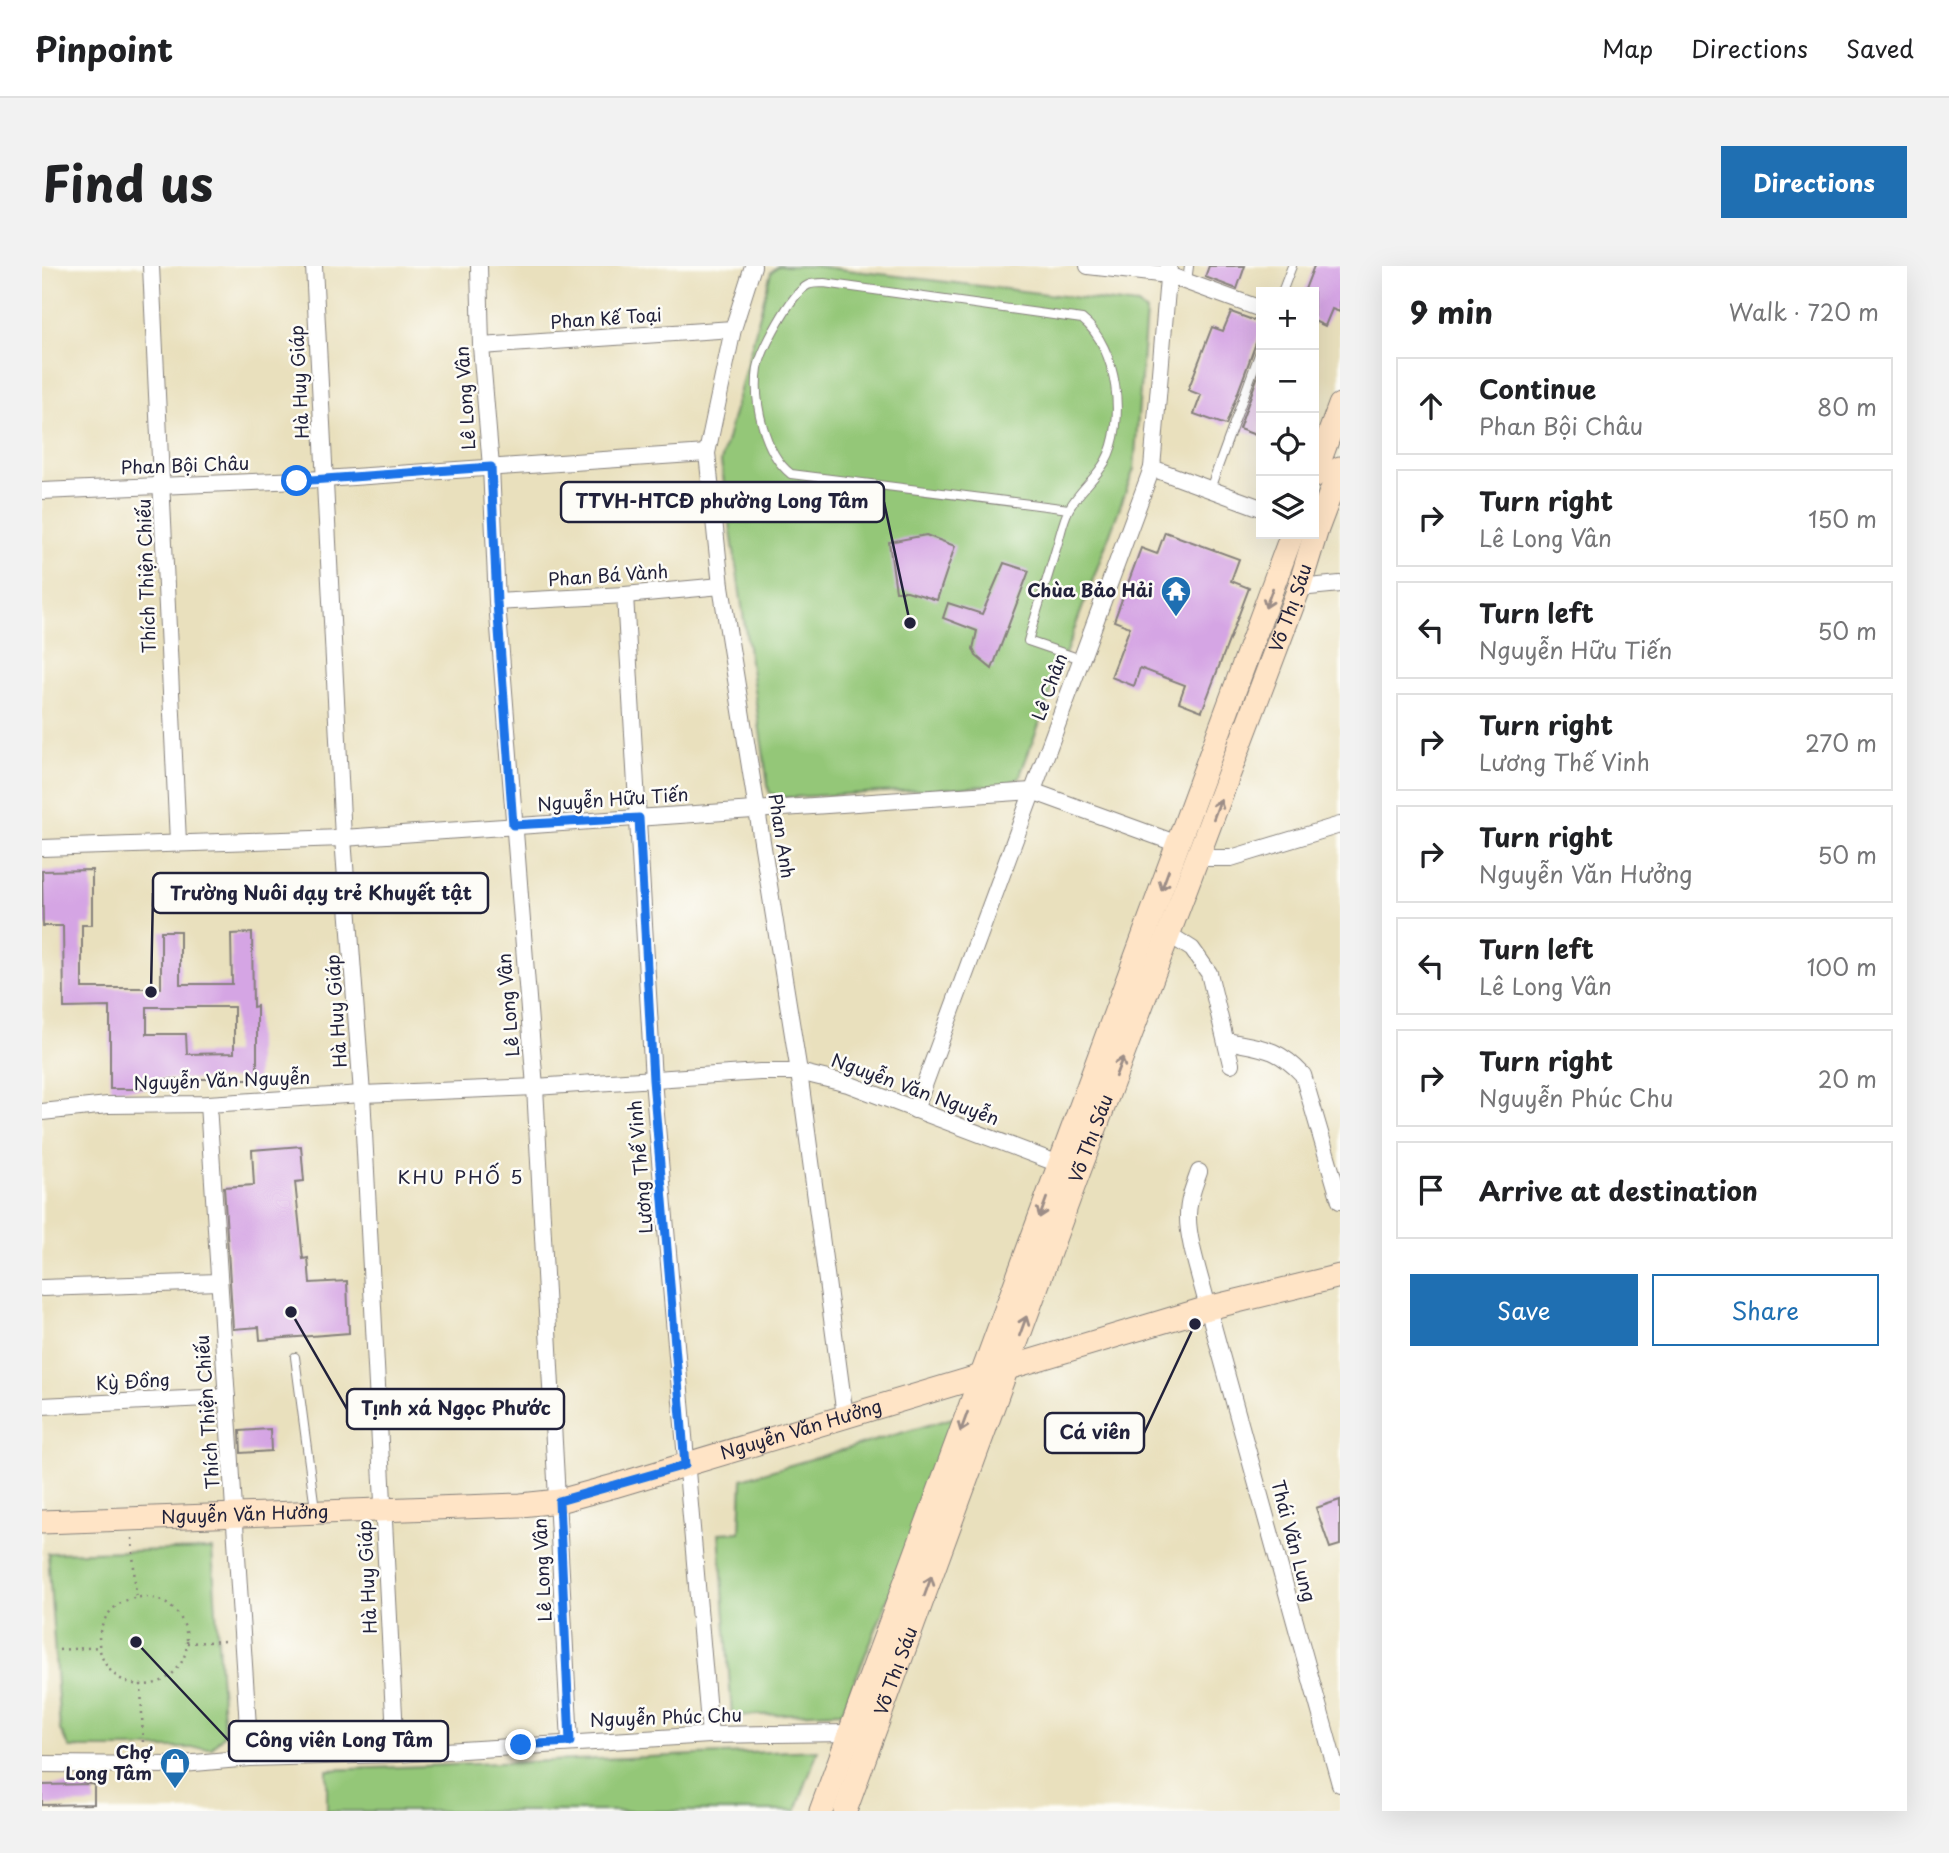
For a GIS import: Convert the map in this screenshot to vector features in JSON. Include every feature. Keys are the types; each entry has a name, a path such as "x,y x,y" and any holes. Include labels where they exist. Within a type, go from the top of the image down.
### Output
{"main road":[{"path":"1319,462 1340,405"},
{"name":"Võ Thị Sáu","path":"821,1811 860,1736 1007,1369 1299,588 1340,468"},
{"name":"Võ Thị Sáu","path":"845,1811 860,1736 979,1377 1290,539"},
{"name":"Nguyễn Văn Hưởng","path":"42,1522 522,1505 559,1501 1208,1308 1340,1276"}],"street":[{"name":"Thích Thiện Chiếu","path":"151,266 178,842"},
{"name":"Hà Huy Giáp","path":"314,266 344,838 362,1094 396,1754"},
{"name":"Lê Long Vân","path":"479,266 481,346 491,467 497,602 535,1087 570,1742"},
{"name":"Phan Anh","path":"753,266 733,329 707,453 722,586 799,1072 845,1416"},
{"path":"1088,266 1168,270 1188,274 1256,307"},
{"name":"Lê Chân","path":"915,1110 1152,468 1168,270"},
{"name":"Phan Kế Toại","path":"481,346 733,329"},
{"name":"Phan Bội Châu","path":"42,491 324,479 707,453"},
{"path":"1152,468 1256,506"},
{"path":"1299,588 1340,584"},
{"name":"Phan Bá Vành","path":"497,602 722,586"},
{"name":"Lương Thế Vinh","path":"625,595 653,1080 710,1735"},
{"name":"Nguyễn Hữu Tiến","path":"42,848 344,838 1032,791 1178,844"},
{"path":"1199,858 1231,858 1340,825"},
{"path":"1170,935 1192,949 1209,974 1231,1064"},
{"path":"1227,1041 1275,1051 1290,1061 1303,1075 1340,1201"},
{"name":"Nguyễn Văn Nguyễn","path":"42,1112 108,1105 208,1104 653,1080 747,1072 799,1072 848,1084 1059,1164"},
{"name":"Thích Thiện Chiếu","path":"208,1104 250,1758"},
{"name":"Thái Văn Lung","path":"1199,1172 1191,1194 1188,1216 1208,1308 1340,1784"},
{"path":"42,1288 219,1282"},
{"name":"Kỳ Đồng","path":"42,1406 227,1397"},
{"name":"Nguyễn Phúc Chu","path":"42,1764 172,1765 250,1758 396,1754 710,1735 860,1736"}],"lane":[{"path":"1284,287 1292,266"},
{"path":"1069,509 791,474 781,466 767,437 758,401 758,368 767,345 792,302 808,285 824,283 1082,319 1094,328 1105,347 1112,371 1116,392 1116,418 1106,461 1069,509 1028,641 1081,659"},
{"path":"1210,489 1261,350"},
{"path":"295,1357 316,1512"}],"path":[{"path":"132,1535 135,1598"},
{"path":"147,1597 169,1606 178,1614 184,1624 187,1643 177,1670 157,1683 141,1685 122,1679 113,1672 105,1663 100,1647 102,1628 114,1608 135,1598 147,1597"},
{"path":"187,1643 230,1640"},
{"path":"59,1650 100,1647"},
{"path":"141,1685 143,1744"}],"green space":[{"path":"778,266 814,266 1138,305 1146,312 1134,469 1019,778 1006,785 778,798 769,792 721,462 771,272"},
{"path":"963,1415 842,1712 732,1716 719,1533 740,1532 742,1479"},
{"path":"212,1549 224,1734 212,1748 70,1748 60,1730 48,1553"},
{"path":"818,1750 796,1811 327,1811 327,1770"}],"building":[{"path":"1209,266 1245,266 1237,289 1205,277"},
{"path":"1314,266 1340,266 1340,312 1332,309 1325,326 1319,323 1319,287 1306,287"},
{"path":"1231,312 1256,321 1256,343 1226,425 1194,414 1201,395 1188,390 1212,327 1223,331"},
{"path":"1256,381 1256,435 1239,429"},
{"name":"Chùa Bảo Hải","path":"1165,532 1239,559 1231,581 1249,588 1202,711 1179,702 1185,685 1140,668 1134,686 1111,677 1130,627 1114,621 1141,548 1157,554"},
{"path":"926,535 955,546 937,600 907,591 896,591 889,542"},
{"path":"1004,563 1029,571 992,669 976,656 973,649 977,631 943,618 948,603 982,614"},
{"path":"92,870 92,925 82,925 82,988 161,988 161,931 180,931 180,984 232,984 231,934 252,933 253,1007 257,1006 257,1079 146,1079 146,1089 110,1089 110,1007 64,1008 63,926 43,926 42,871","holes":["147,1007 234,1007 234,1053 187,1054 186,1034 147,1034"]},
{"path":"301,1146 304,1181 295,1182 303,1259 308,1258 310,1283 347,1281 349,1333 260,1340 259,1327 233,1329 224,1187 254,1185 252,1150"},
{"path":"270,1429 271,1451 241,1453 240,1431"},
{"path":"1340,1500 1340,1545 1330,1548 1316,1508"},
{"path":"94,1784 94,1804 42,1805 42,1785"}],"place":[{"name":"Chùa Bảo Hải","path":"1176,618"},
{"name":"TTVH-HTCĐ phường Long Tâm","path":"910,623"},
{"name":"Trường Nuôi dạy trẻ Khuyết tật","path":"151,992"},
{"name":"Tịnh xá Ngọc Phước","path":"291,1312"},
{"name":"Cá viên","path":"1195,1324"},
{"name":"Công viên Long Tâm","path":"136,1642"},
{"name":"Chợ Long Tâm","path":"175,1790"}],"district":[{"name":"KHU PHỐ 5","path":"461,1177"}],"route":[{"path":"297,481 491,467 497,602 513,825 639,818 653,1080 685,1465 559,1501 570,1742 521,1745"}]}
